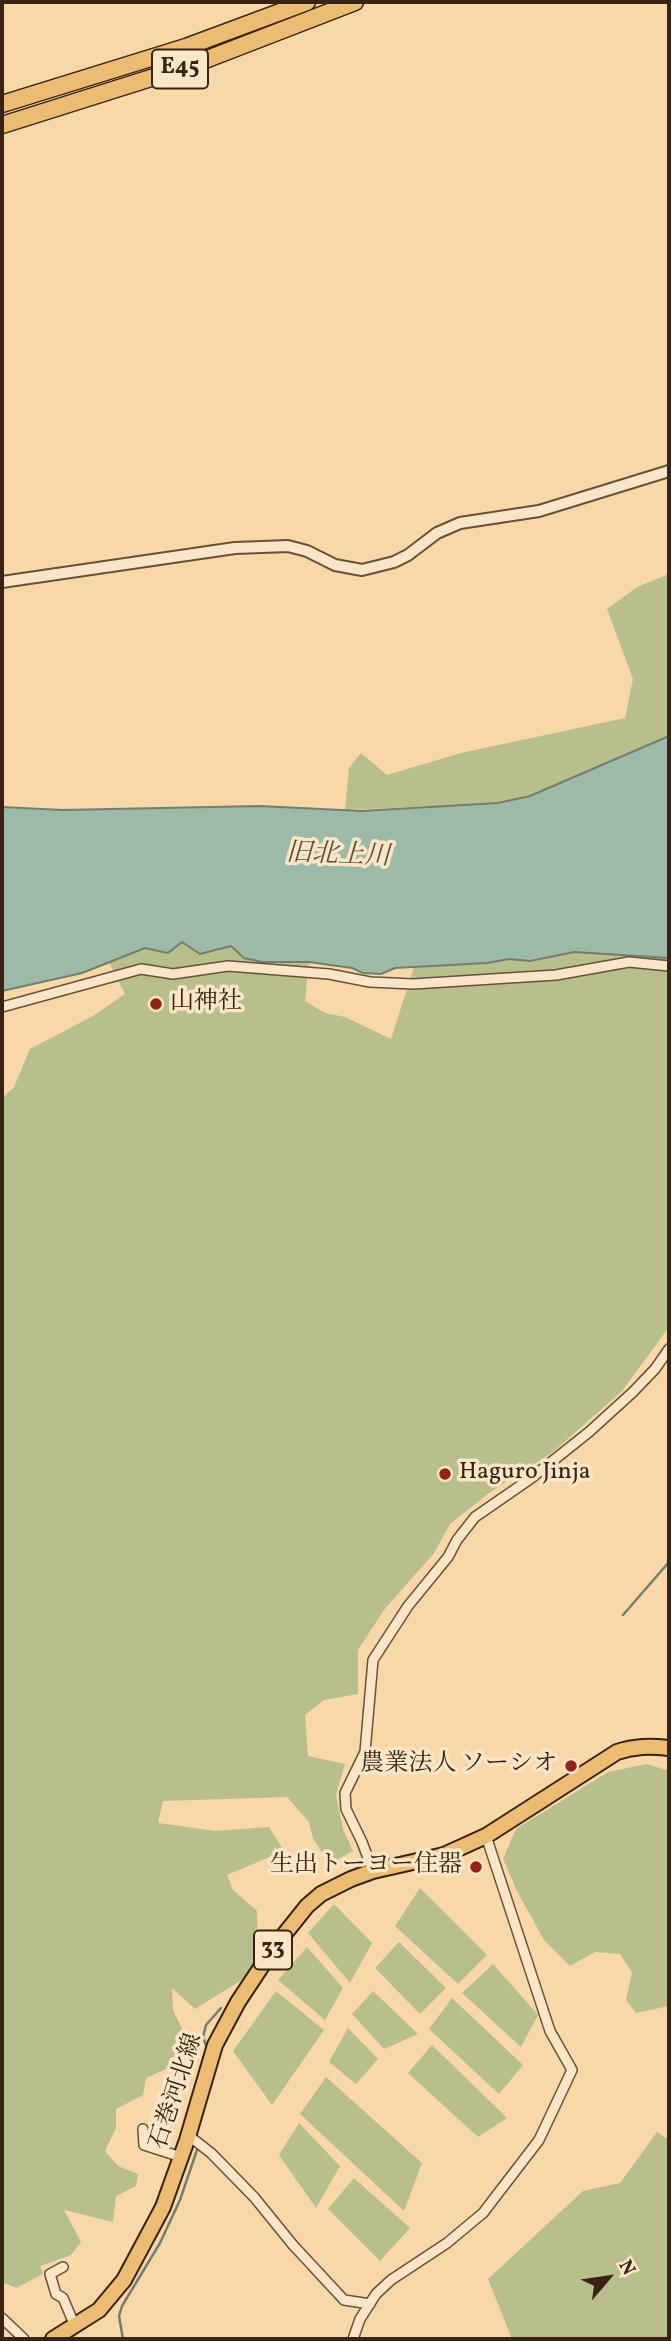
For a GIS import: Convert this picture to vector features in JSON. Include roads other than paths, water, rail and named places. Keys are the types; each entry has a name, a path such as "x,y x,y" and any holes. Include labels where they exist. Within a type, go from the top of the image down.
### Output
{"highway":[{"name":"E45","path":"2,104 186,47 307,2"},
{"name":"E45","path":"2,125 192,65 355,2"}],"main road":[{"name":"石巻河北線","path":"53,2339 74,2331 99,2310 124,2280 163,2207 215,2045 238,2002 275,1946 307,1906 321,1894 351,1879 373,1871 444,1855 486,1836 617,1752 647,1746 669,1748"}],"street":[{"path":"2,582 235,548 288,547 307,551 335,565 362,570 380,567 408,555 437,533 460,523 539,511 669,471"},
{"path":"2,1007 141,969 173,974 228,966 329,974 370,982 413,984 556,975 629,962 669,966"},
{"path":"373,1871 346,1809 345,1793 365,1752 373,1660 408,1606 448,1557 475,1517 530,1479 604,1419 655,1369 669,1349"},
{"path":"353,2339 376,2294 391,2280 447,2243 483,2213 539,2140 572,2070 550,2031 486,1836"},
{"path":"142,2129 144,2145 181,2157"},
{"path":"188,2135 211,2153 254,2196 293,2245 345,2301 370,2304"},
{"path":"63,2267 50,2274 56,2294 63,2298 74,2331"},
{"path":"2,2318 24,2339"}],"water":[{"name":"旧北上川","path":"669,736 669,958 574,952 530,961 509,959 487,963 395,968 381,974 309,962 262,962 244,958 231,946 200,954 182,942 168,953 145,948 82,973 2,991 2,807 62,810 260,806 361,811 498,803 530,796"}],"waterway":[{"path":"623,1615 669,1562"},
{"path":"192,2097 207,2048 203,2037 206,2025 221,2008"},
{"path":"123,2339 119,2316 122,2306 160,2243 180,2200 197,2150"}],"place":[{"name":"山神社","path":"156,1004"},
{"name":"Haguro Jinja","path":"445,1474"},
{"name":"農業法人 ソーシオ","path":"571,1766"},
{"name":"生出トーヨー住器","path":"476,1867"}]}
